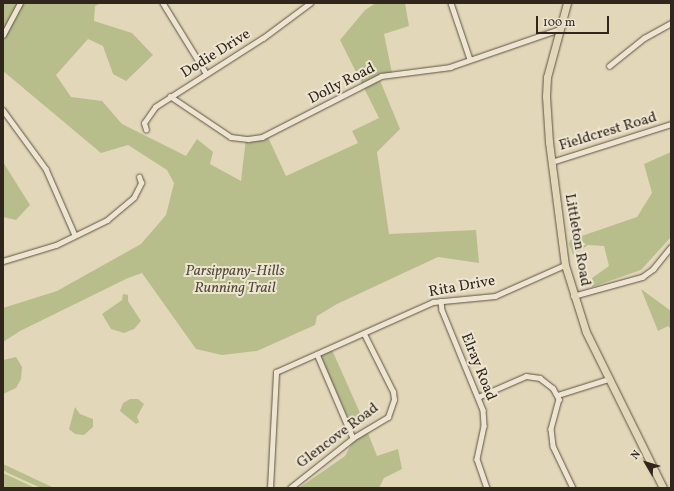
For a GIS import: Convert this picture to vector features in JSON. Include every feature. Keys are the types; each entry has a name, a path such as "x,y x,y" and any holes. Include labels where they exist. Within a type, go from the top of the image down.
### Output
{"main road":[{"name":"Littleton Road","path":"567,3 547,78 546,93 552,162 565,265 573,296 586,332 663,488"}],"street":[{"path":"3,35 20,3"},
{"path":"163,3 206,73"},
{"name":"Dodie Drive","path":"146,130 144,123 150,113 170,96 263,38 310,3"},
{"path":"451,3 470,60"},
{"path":"609,66 644,38 671,23"},
{"name":"Dolly Road","path":"170,96 231,137 248,139 275,132 381,76 440,69 560,29"},
{"path":"3,110 46,169 75,235"},
{"name":"Fieldcrest Road","path":"552,162 671,124"},
{"path":"3,261 35,252 107,220 127,204 141,183 139,177"},
{"path":"573,296 642,277 653,269 671,246"},
{"name":"Rita Drive","path":"270,488 276,372 364,334 418,308 441,301 495,296 565,265"},
{"name":"Elray Road","path":"441,301 442,310 478,396 484,420 477,452 477,465 487,488"},
{"name":"Glencove Road","path":"290,488 353,438 388,416 394,400 385,374 364,334"},
{"path":"317,354 353,438"},
{"path":"478,396 526,376 542,379 558,395"},
{"path":"558,395 608,378"},
{"path":"558,395 551,438 557,457 573,488"}],"green space":[{"name":"Parsippany-Hills Running Trail","path":"3,3 101,3 95,6 94,21 132,33 153,55 126,81 113,74 103,46 88,39 56,75 71,97 102,101 122,124 186,156 197,139 213,152 210,164 241,181 246,138 267,135 286,176 358,143 352,131 379,118 340,40 365,10 376,3 405,3 409,26 384,34 392,73 379,78 400,129 377,152 389,234 476,230 479,263 438,257 337,304 317,316 315,325 257,351 222,355 196,349 142,273 128,278 20,331 3,342 3,308 57,291 141,244 166,215 174,183 167,170 128,145 101,153 3,71"},
{"path":"671,152 671,237 641,270 592,287 592,278 609,266 604,246 588,245 573,255 569,244 570,240 637,217 652,193 644,164"},
{"path":"3,162 30,205 16,220 3,217"},
{"path":"641,289 671,311 671,329 668,326 658,331"},
{"path":"123,294 128,295 128,301 141,321 134,329 124,333 111,329 102,314 122,300"},
{"path":"332,350 365,423 353,428 320,355"},
{"path":"16,357 22,367 21,379 16,388 3,394 3,360"},
{"path":"130,399 138,399 144,404 137,417 139,422 136,424 120,411 123,403"},
{"path":"75,407 80,414 93,419 93,427 84,435 75,434 69,429"},
{"path":"368,433 377,456 398,449 402,469 384,478 379,488 299,488 345,456 353,441"},
{"path":"3,464 53,488 41,488 8,473 3,470"},
{"path":"3,473 35,488 3,488"}]}
